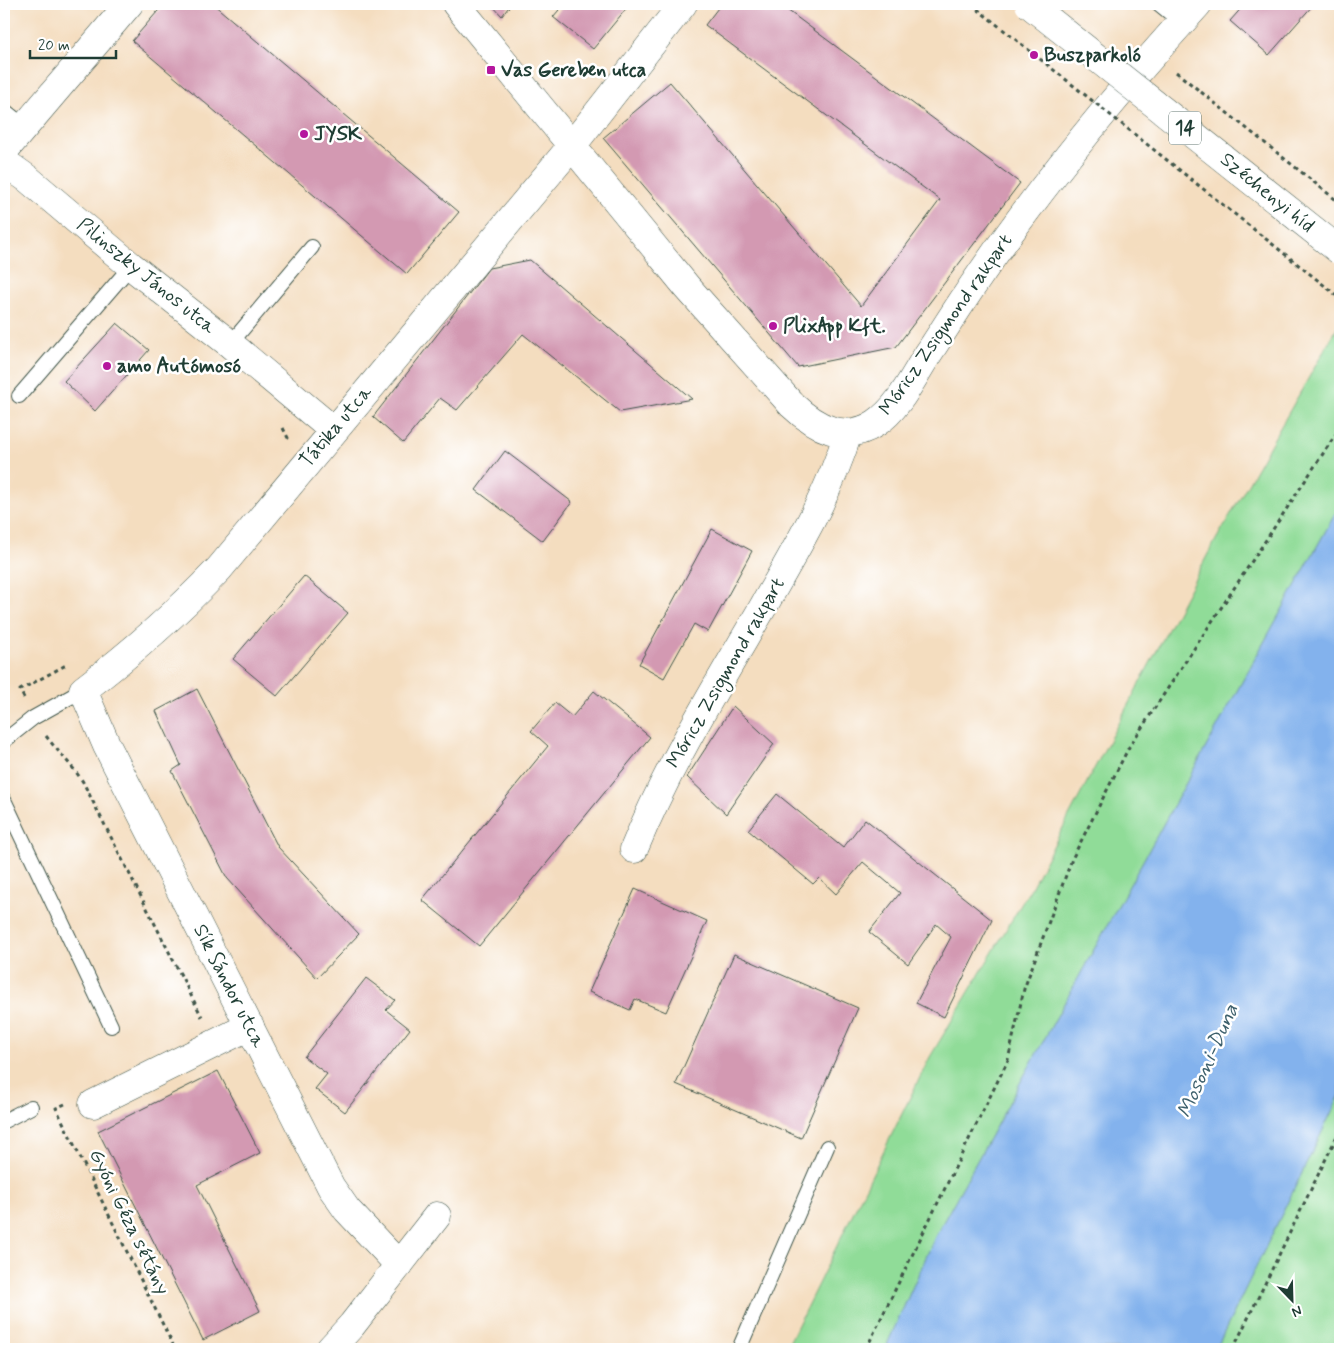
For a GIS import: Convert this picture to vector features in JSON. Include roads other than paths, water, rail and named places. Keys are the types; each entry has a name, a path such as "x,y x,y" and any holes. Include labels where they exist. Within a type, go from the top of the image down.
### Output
{"street":[{"path":"4,151 129,4"},
{"path":"456,4 687,287 792,405 802,415 824,428 848,434"},
{"name":"Tátika utca","path":"83,690 131,653 177,613 219,568 571,147 683,4"},
{"name":"Széchenyi híd","path":"1029,4 1340,251"},
{"name":"Móricz Zsigmond rakpart","path":"634,849 649,813 672,768 811,525 836,470 848,434 859,432 875,424 894,405 980,275 1029,207 1093,123 1152,53 1190,13"},
{"name":"Pilinszky János utca","path":"4,162 28,179 131,266 230,344 333,430"},
{"name":"Sík Sándor utca","path":"83,690 107,746 331,1187 347,1210 399,1265"},
{"path":"93,1104 250,1026"},
{"path":"330,1349 437,1216"}],"lane":[{"path":"1159,4 1190,13"},
{"path":"4,110 25,127"},
{"path":"230,344 312,247"},
{"path":"19,396 131,266"},
{"path":"4,741 33,718 83,690"},
{"path":"4,800 111,1026"},
{"path":"4,1122 31,1107"},
{"path":"739,1349 827,1147"}],"water":[{"name":"Mosoni-Duna","path":"1340,505 1340,1095 1216,1349 885,1349 936,1235"}],"place":[{"name":"Buszparkoló","path":"1034,55"},
{"name":"Vas Gereben utca","path":"491,70"},
{"name":"JYSK","path":"304,134"},
{"name":"PlixApp Kft.","path":"773,326"},
{"name":"amo Autómosó","path":"107,366"}]}
